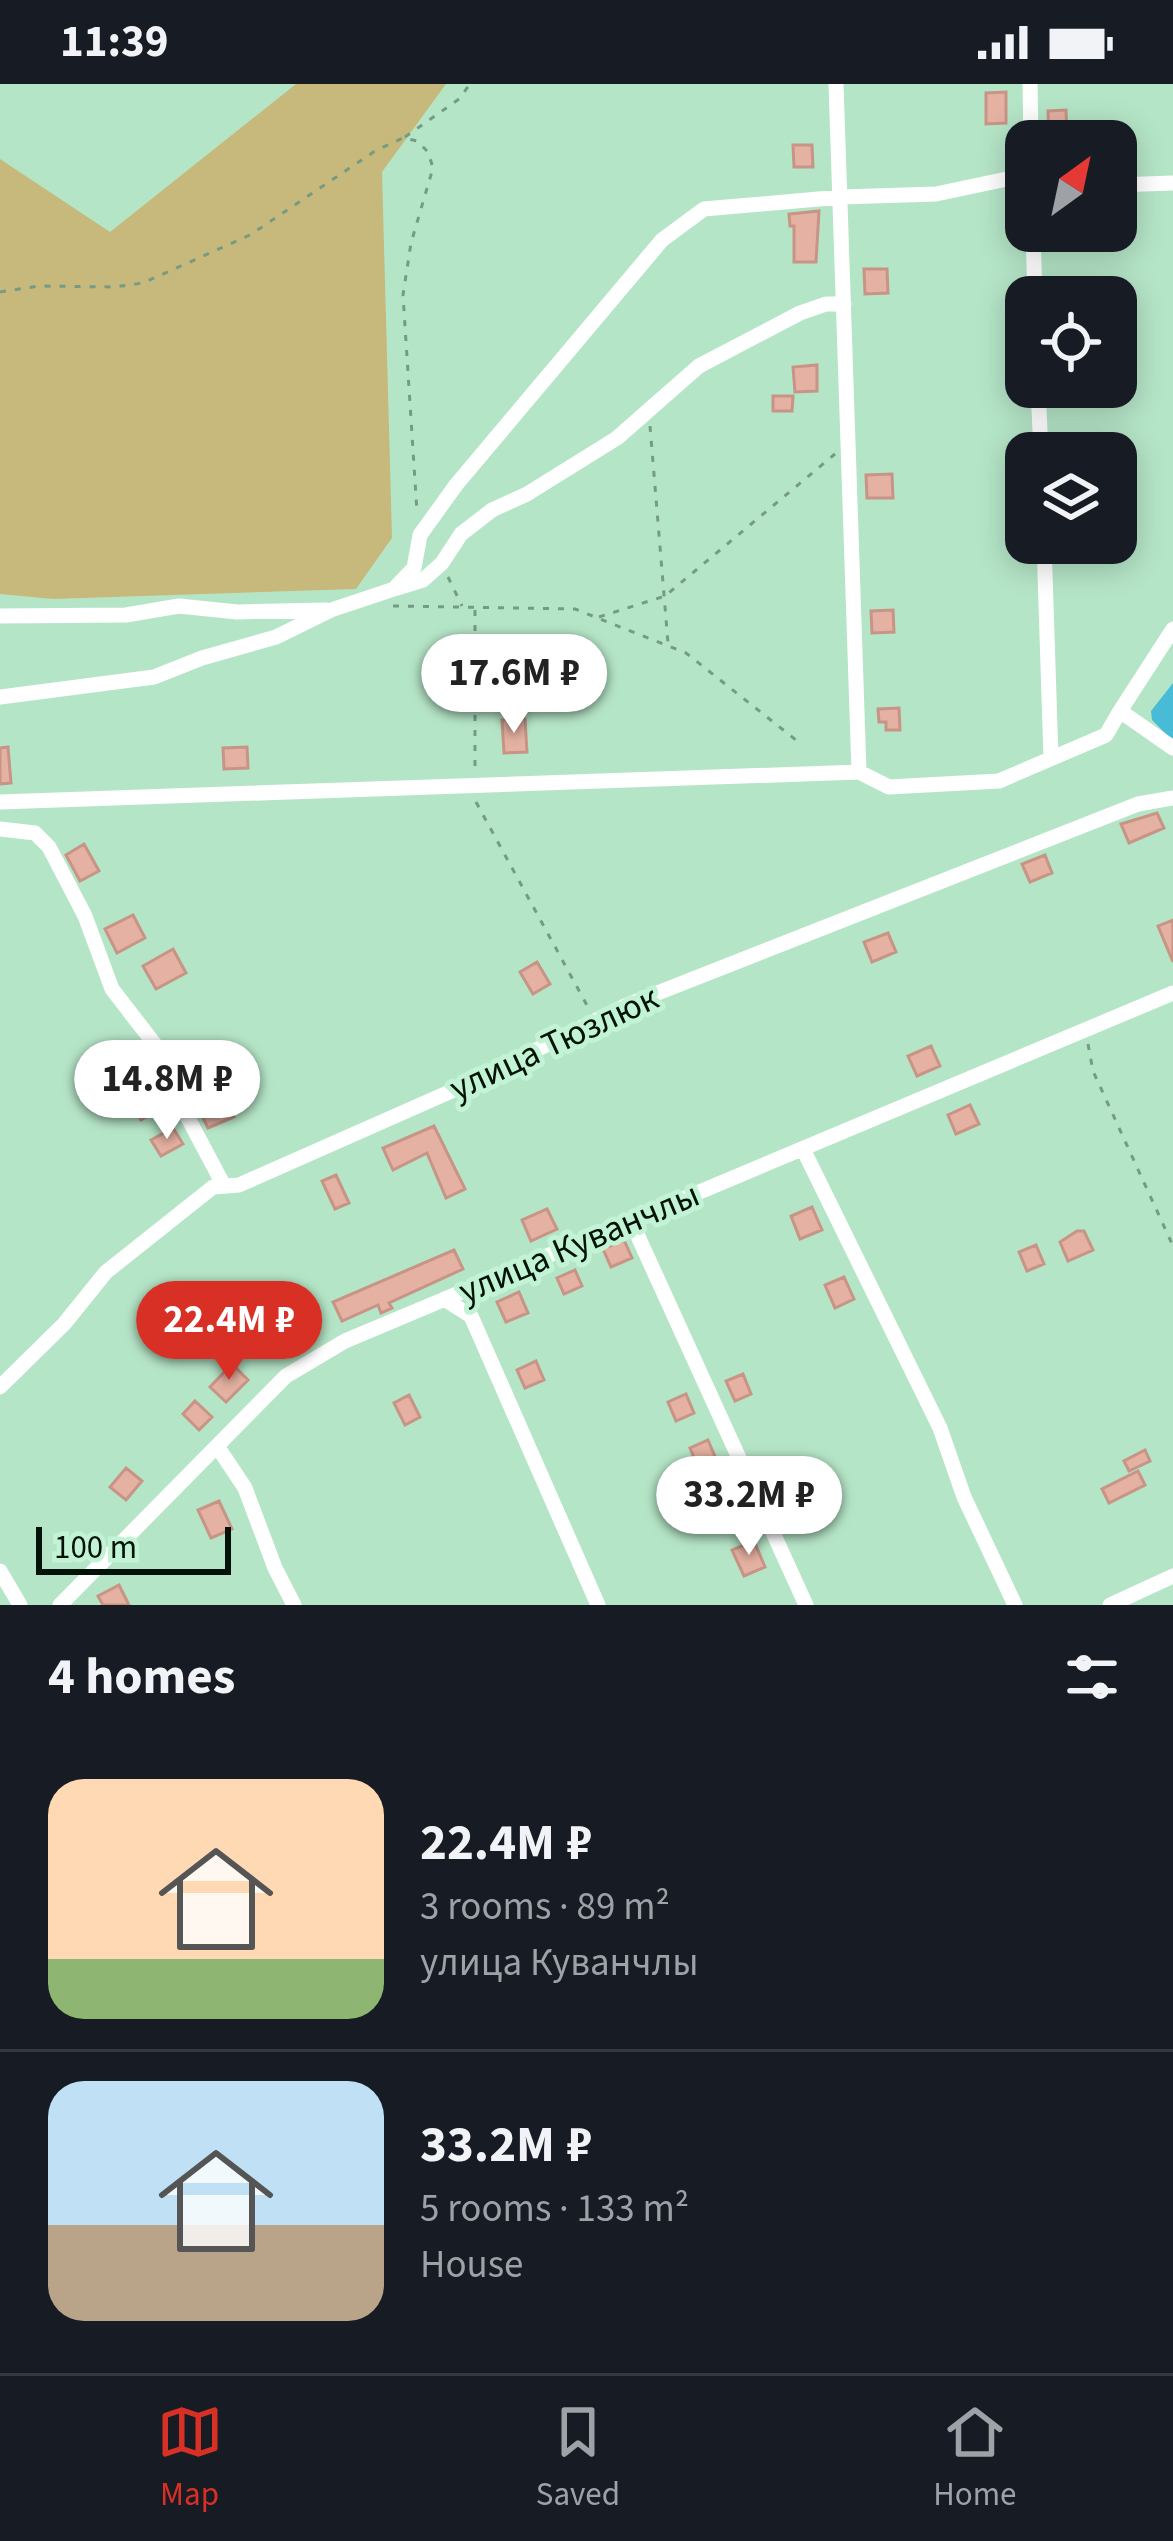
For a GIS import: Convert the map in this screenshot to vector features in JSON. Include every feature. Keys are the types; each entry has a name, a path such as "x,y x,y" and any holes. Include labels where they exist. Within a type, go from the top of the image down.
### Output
{"street":[{"path":"836,84 859,772"},
{"path":"1030,84 1031,120"},
{"path":"394,589 414,568 420,535 456,485 662,240 704,209 841,196 936,194 1005,179"},
{"path":"1137,184 1173,183"},
{"path":"0,616 126,615 178,606 237,612 331,610 423,580 460,534 491,510 527,494 617,438 699,366 800,314 826,304 844,304"},
{"path":"1045,564 1051,758"},
{"path":"0,697 154,677 276,637 331,610"},
{"path":"0,802 859,772 889,787 999,781 1106,734 1173,629"},
{"path":"1120,711 1173,748"},
{"name":"улица Тюзлюк","path":"0,1387 64,1324 106,1272 213,1186 239,1185 463,1086 594,1021 1138,804 1173,798"},
{"path":"0,829 35,833 49,847 85,916 112,988 170,1064 170,1084 223,1184"},
{"name":"улица Куванчлы","path":"70,1601 286,1376 345,1341 1173,993"},
{"path":"802,1149 940,1427 964,1497 1015,1605"},
{"path":"631,1221 806,1605"},
{"path":"444,1299 471,1316 598,1605"},
{"path":"217,1446 245,1488 294,1605"},
{"path":"0,1571 20,1605"},
{"path":"1110,1605 1173,1576"}],"path":[{"path":"0,292 143,283 250,235 460,99 470,84"},
{"path":"404,137 428,152 433,168 411,243 404,295 420,535"},
{"path":"649,412 669,646"},
{"path":"598,618 664,596 849,442"},
{"path":"356,604 575,609 686,653 796,740"},
{"path":"475,608 475,801 594,1021"},
{"path":"1084,1030 1093,1072 1173,1246"}],"shaded area":[{"path":"296,84 446,84 382,172 392,538 356,589 53,599 0,594 0,159 110,232"}],"water":[{"path":"1173,683 1173,741 1152,720 1151,711"}],"building":[{"path":"1006,92 1005,123 986,124 986,93"},
{"path":"1066,110 1066,120 1048,120 1048,111"},
{"path":"793,145 812,145 813,167 794,167"},
{"path":"819,211 816,262 794,262 794,226 790,226 789,214"},
{"path":"864,269 887,269 888,293 865,294"},
{"path":"817,365 817,391 795,392 793,367"},
{"path":"773,396 793,396 792,411 773,411"},
{"path":"892,474 893,498 867,498 866,475"},
{"path":"893,610 894,632 872,633 871,611"},
{"path":"899,708 900,730 886,730 886,722 879,722 878,709"},
{"path":"525,719 527,752 504,753 502,720"},
{"path":"8,747 11,783 0,784 0,748"},
{"path":"247,747 248,768 224,769 223,748"},
{"path":"1157,813 1164,828 1129,843 1121,824"},
{"path":"84,844 99,871 80,881 66,855"},
{"path":"1045,855 1052,873 1030,882 1022,864"},
{"path":"133,915 145,938 117,953 105,929"},
{"path":"1173,920 1173,962 1158,926"},
{"path":"888,933 896,952 872,962 864,942"},
{"path":"173,949 186,973 156,989 143,966"},
{"path":"537,962 550,984 533,994 520,972"},
{"path":"125,1045 136,1067 120,1075 108,1054"},
{"path":"931,1046 940,1066 917,1076 908,1056"},
{"path":"235,1080 238,1089 224,1094 234,1117 208,1128 192,1095"},
{"path":"145,1084 159,1110 141,1120 127,1094"},
{"path":"970,1105 979,1124 956,1134 948,1115"},
{"path":"434,1126 465,1189 446,1198 427,1153 393,1170 383,1148"},
{"path":"173,1128 183,1144 161,1156 151,1140"},
{"path":"336,1175 349,1203 335,1209 322,1181"},
{"path":"812,1207 822,1230 800,1239 791,1216"},
{"path":"547,1209 557,1229 531,1241 522,1220"},
{"path":"1084,1231 1093,1250 1068,1261 1060,1242"},
{"path":"624,1240 632,1258 611,1267 603,1249"},
{"path":"1036,1245 1044,1264 1027,1271 1019,1252"},
{"path":"454,1250 463,1269 389,1303 392,1308 381,1313 378,1305 342,1321 333,1302"},
{"path":"575,1270 582,1286 564,1294 557,1278"},
{"path":"844,1277 854,1299 835,1308 825,1285"},
{"path":"519,1292 528,1313 506,1322 497,1302"},
{"path":"278,1321 292,1342 274,1354 260,1333"},
{"path":"536,1361 544,1380 525,1388 517,1370"},
{"path":"232,1364 248,1380 226,1402 210,1387"},
{"path":"743,1374 751,1394 735,1401 726,1381"},
{"path":"686,1394 694,1413 676,1421 668,1402"},
{"path":"409,1395 420,1417 405,1425 394,1403"},
{"path":"195,1401 212,1417 199,1430 183,1414"},
{"path":"708,1440 716,1459 698,1467 690,1448"},
{"path":"1145,1450 1150,1461 1129,1471 1124,1461"},
{"path":"126,1468 142,1481 126,1500 110,1487"},
{"path":"1138,1471 1145,1485 1109,1503 1102,1489"},
{"path":"729,1482 739,1504 733,1507 740,1525 729,1530 711,1490"},
{"path":"219,1501 232,1529 211,1538 198,1510"},
{"path":"754,1541 765,1567 744,1576 732,1550"},
{"path":"119,1585 129,1605 103,1605 98,1596"}]}
